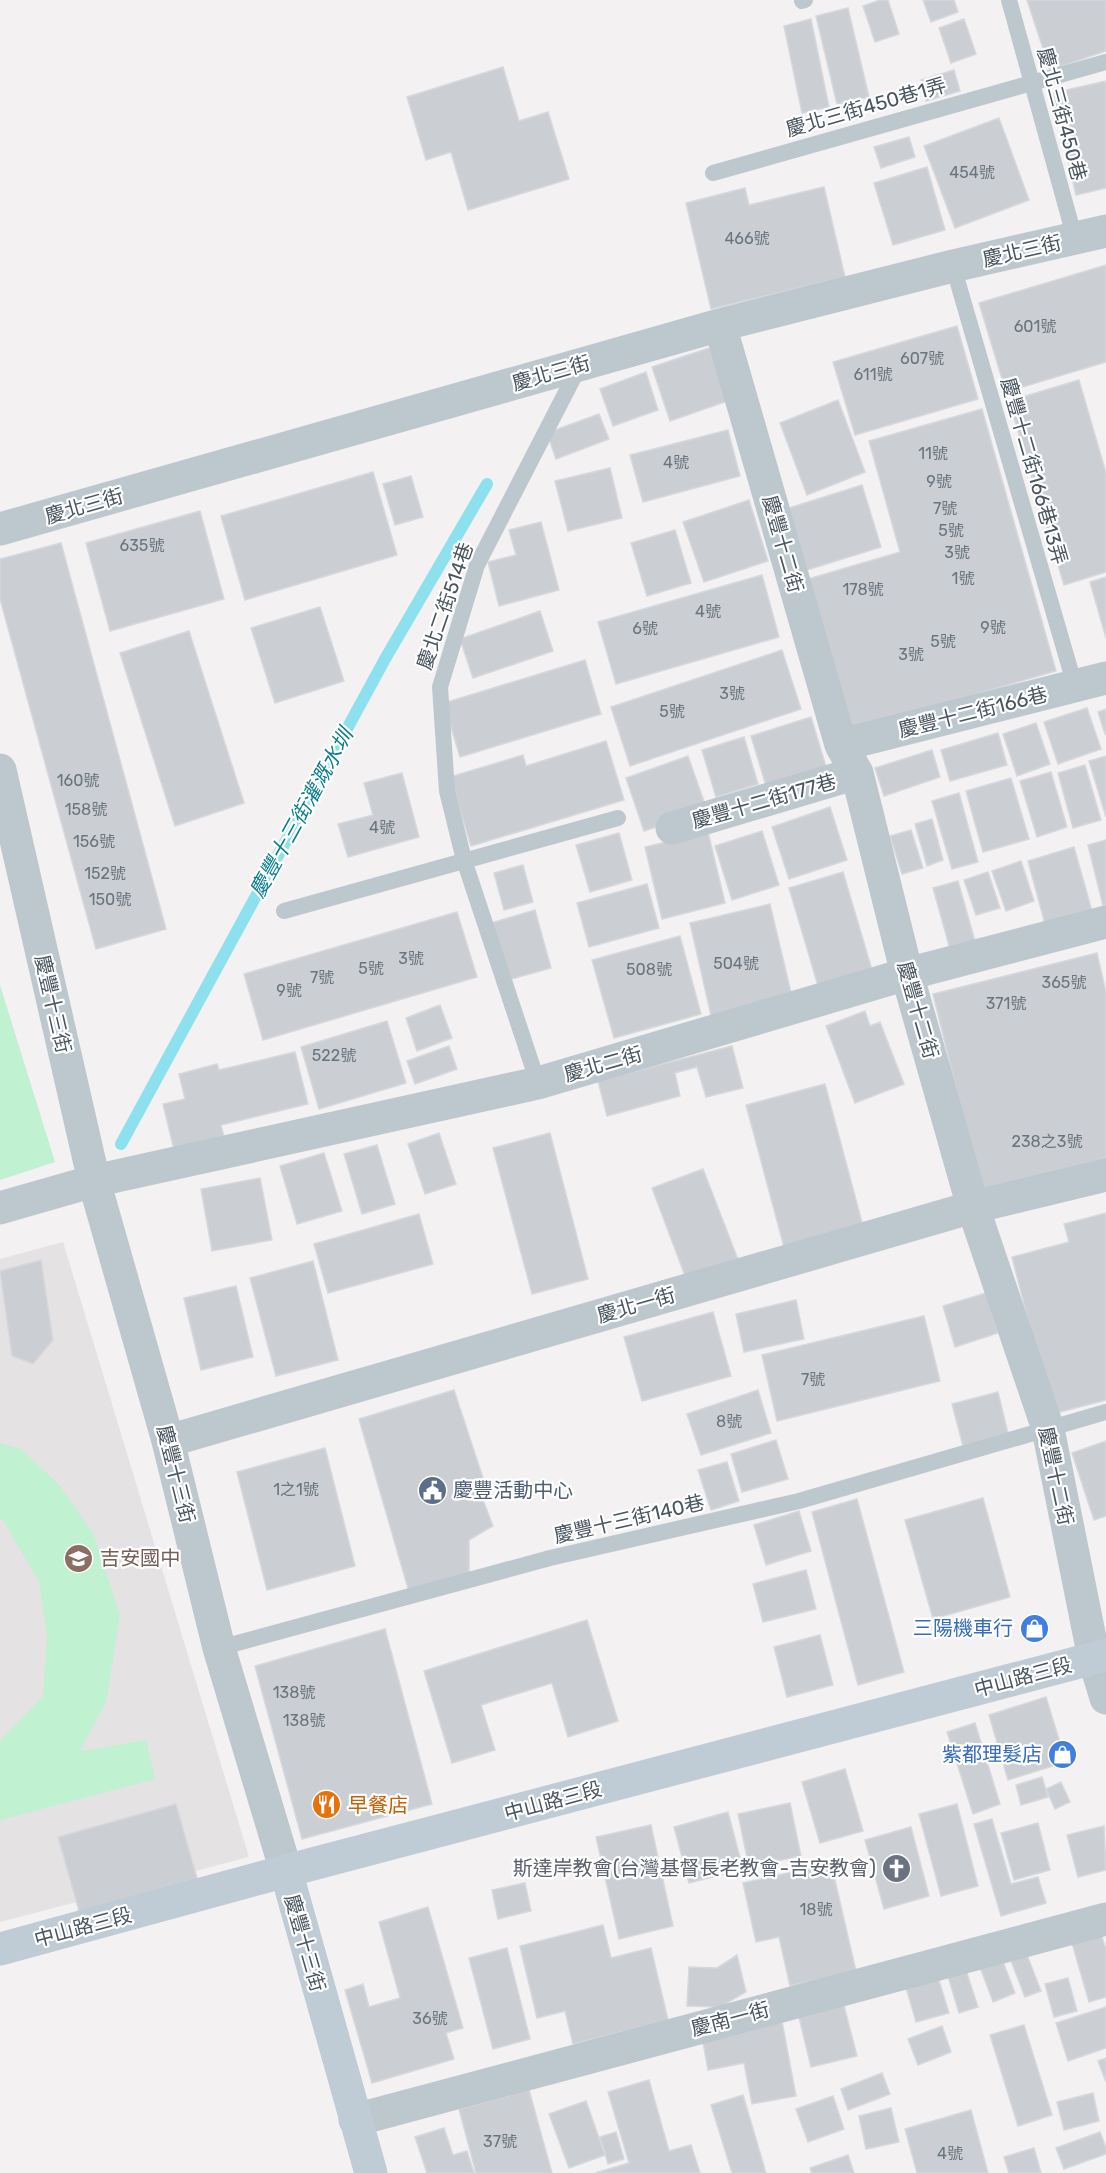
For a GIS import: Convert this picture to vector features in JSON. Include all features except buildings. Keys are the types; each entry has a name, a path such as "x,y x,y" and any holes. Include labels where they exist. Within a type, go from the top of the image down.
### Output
{"street":[{"name":"慶北三街","path":"0,529 720,325 1106,231"},
{"name":"慶豐十二街","path":"720,325 841,745 857,773 907,974 973,1207 1048,1429 1100,1656 1106,1698"},
{"name":"慶豐十二街166巷","path":"841,745 1090,682"},
{"name":"慶豐十三街","path":"0,771 94,1181 168,1441 219,1648 286,1872 371,2173"},
{"name":"慶豐十二街177巷","path":"672,828 857,773"},
{"name":"慶北二街","path":"0,1208 94,1181 538,1083 907,974 1106,922"},
{"name":"慶北一街","path":"168,1441 973,1207 1106,1175"},
{"name":"中山路三段","path":"0,1949 1100,1656"},
{"name":"慶南一街","path":"355,2120 1106,1918"}],"lane":[{"name":"慶北三街450巷","path":"1009,0 1075,239"},
{"name":"慶北三街450巷1弄","path":"713,173 1106,62"},
{"name":"慶豐十二街166巷13弄","path":"953,267 1090,682"},
{"name":"慶北二街514巷","path":"538,1083 464,860 447,791 440,687 477,565 580,365"},
{"path":"284,911 618,818"},
{"name":"慶豐十三街140巷","path":"219,1648 550,1558 799,1501 1106,1412"}],"shaded area":[{"name":"吉安國中","path":"63,1242 249,1857 0,1922 0,1259"}],"green space":[{"path":"0,985 55,1162 0,1180"},
{"path":"0,1443 21,1449 60,1486 94,1535 120,1615 106,1702 80,1751 146,1740 155,1779 0,1820 0,1741 43,1696 47,1637 39,1582 3,1520 0,1519"}],"waterway":[{"name":"慶豐十三街灌溉水圳","path":"121,1144 385,659 487,484"}],"place":[{"name":"慶豐活動中心","path":"432,1490"},
{"name":"吉安國中","path":"79,1558"},
{"name":"三陽機車行","path":"1034,1628"},
{"name":"紫都理髮店","path":"1063,1754"},
{"name":"早餐店","path":"327,1805"},
{"name":"斯達岸教會(台灣基督長老教會-吉安教會)","path":"897,1868"}]}
